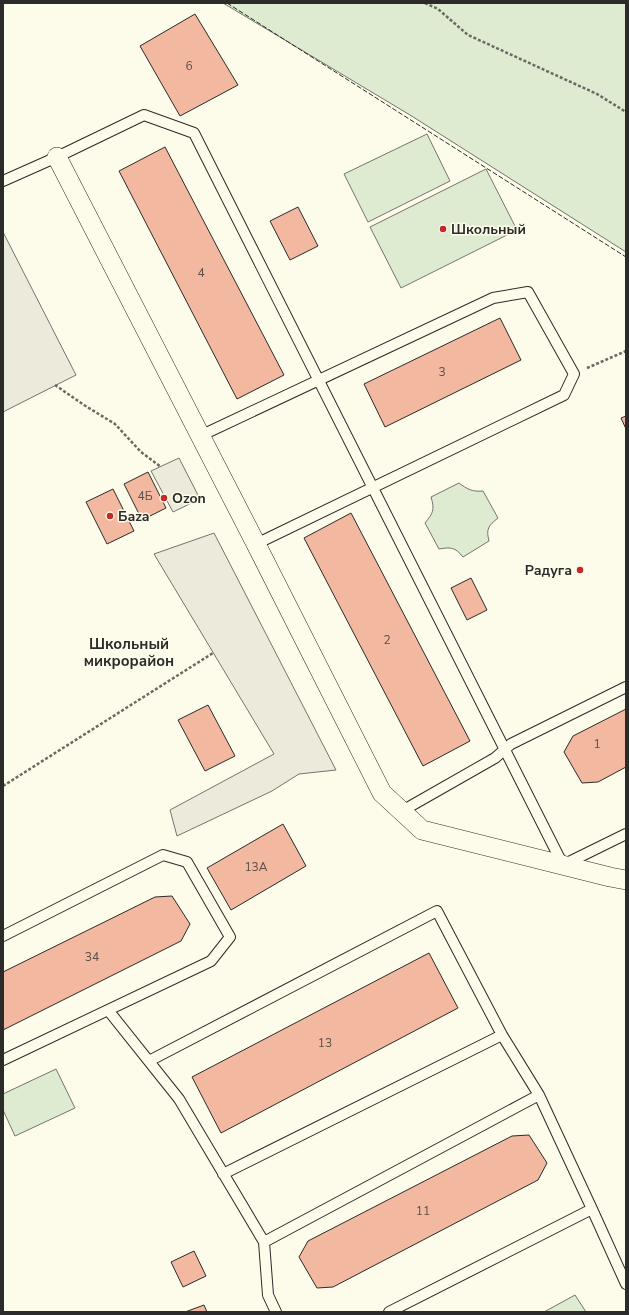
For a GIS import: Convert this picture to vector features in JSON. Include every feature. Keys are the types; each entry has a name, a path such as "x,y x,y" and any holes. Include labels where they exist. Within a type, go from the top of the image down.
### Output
{"street":[{"path":"57,157 382,793 422,830 626,880"}],"lane":[{"path":"3,181 144,115 194,133 563,865 626,834"},
{"path":"200,436 493,298 528,292 574,374 564,395 256,544"},
{"path":"402,812 495,758 511,744 626,687"},
{"path":"3,936 163,855 187,862 230,937 211,961 3,1060"},
{"path":"149,1061 437,911 502,1035 539,1095 626,1284"},
{"path":"108,1010 179,1099 264,1242 268,1295 276,1312"},
{"path":"223,1174 502,1035"},
{"path":"264,1242 539,1095"},
{"path":"389,1312 592,1209"}],"path":[{"path":"425,3 438,9 468,34 597,94 626,112"},
{"path":"574,374 626,351"},
{"path":"55,385 115,424 141,452 161,467"},
{"path":"3,786 213,652"}],"green space":[{"path":"223,3 626,3 626,252 410,115"},
{"path":"427,134 450,181 368,222 344,174"},
{"name":"Школьный","path":"486,169 517,230 401,288 370,227"},
{"path":"459,483 470,490 483,491 498,518 489,528 489,541 463,557 458,551 452,548 439,549 425,523 430,517 432,511 433,505 431,497"},
{"path":"56,1069 75,1108 15,1136 3,1110 3,1094"},
{"path":"575,1295 586,1312 544,1312"}],"shaded area":[{"path":"3,232 76,375 3,412"},
{"path":"179,458 200,499 173,512 151,471"},
{"path":"214,533 336,770 299,774 272,791 177,836 170,810 274,754 154,554"}],"building":[{"path":"195,14 238,85 180,116 140,46"},
{"path":"165,147 284,375 237,399 119,171"},
{"path":"298,207 318,246 290,260 270,221"},
{"path":"500,318 521,360 385,427 364,384"},
{"path":"626,416 626,429 621,418"},
{"path":"148,472 166,508 142,520 124,484"},
{"name":"Баza","path":"113,489 134,531 107,544 86,502"},
{"path":"351,513 470,741 423,766 304,538"},
{"path":"471,578 487,610 467,620 451,588"},
{"path":"208,705 235,756 205,771 178,720"},
{"path":"626,709 626,767 598,782 582,783 564,752 573,736"},
{"path":"283,824 306,866 231,910 207,868"},
{"path":"172,896 190,924 181,941 3,1030 3,972 155,897"},
{"path":"429,953 458,1008 221,1133 192,1077"},
{"path":"529,1135 547,1163 538,1180 333,1287 317,1288 299,1257 308,1241 512,1136"},
{"path":"194,1251 206,1276 183,1287 171,1262"},
{"path":"204,1305 207,1312 185,1312"}],"fence":[{"path":"227,3 626,257"}],"place":[{"name":"Школьный","path":"443,229"},
{"name":"Ozon","path":"164,498"},
{"name":"Баza","path":"110,516"},
{"name":"Радуга","path":"580,570"}],"district":[{"name":"Школьный микрорайон","path":"129,652"}]}
